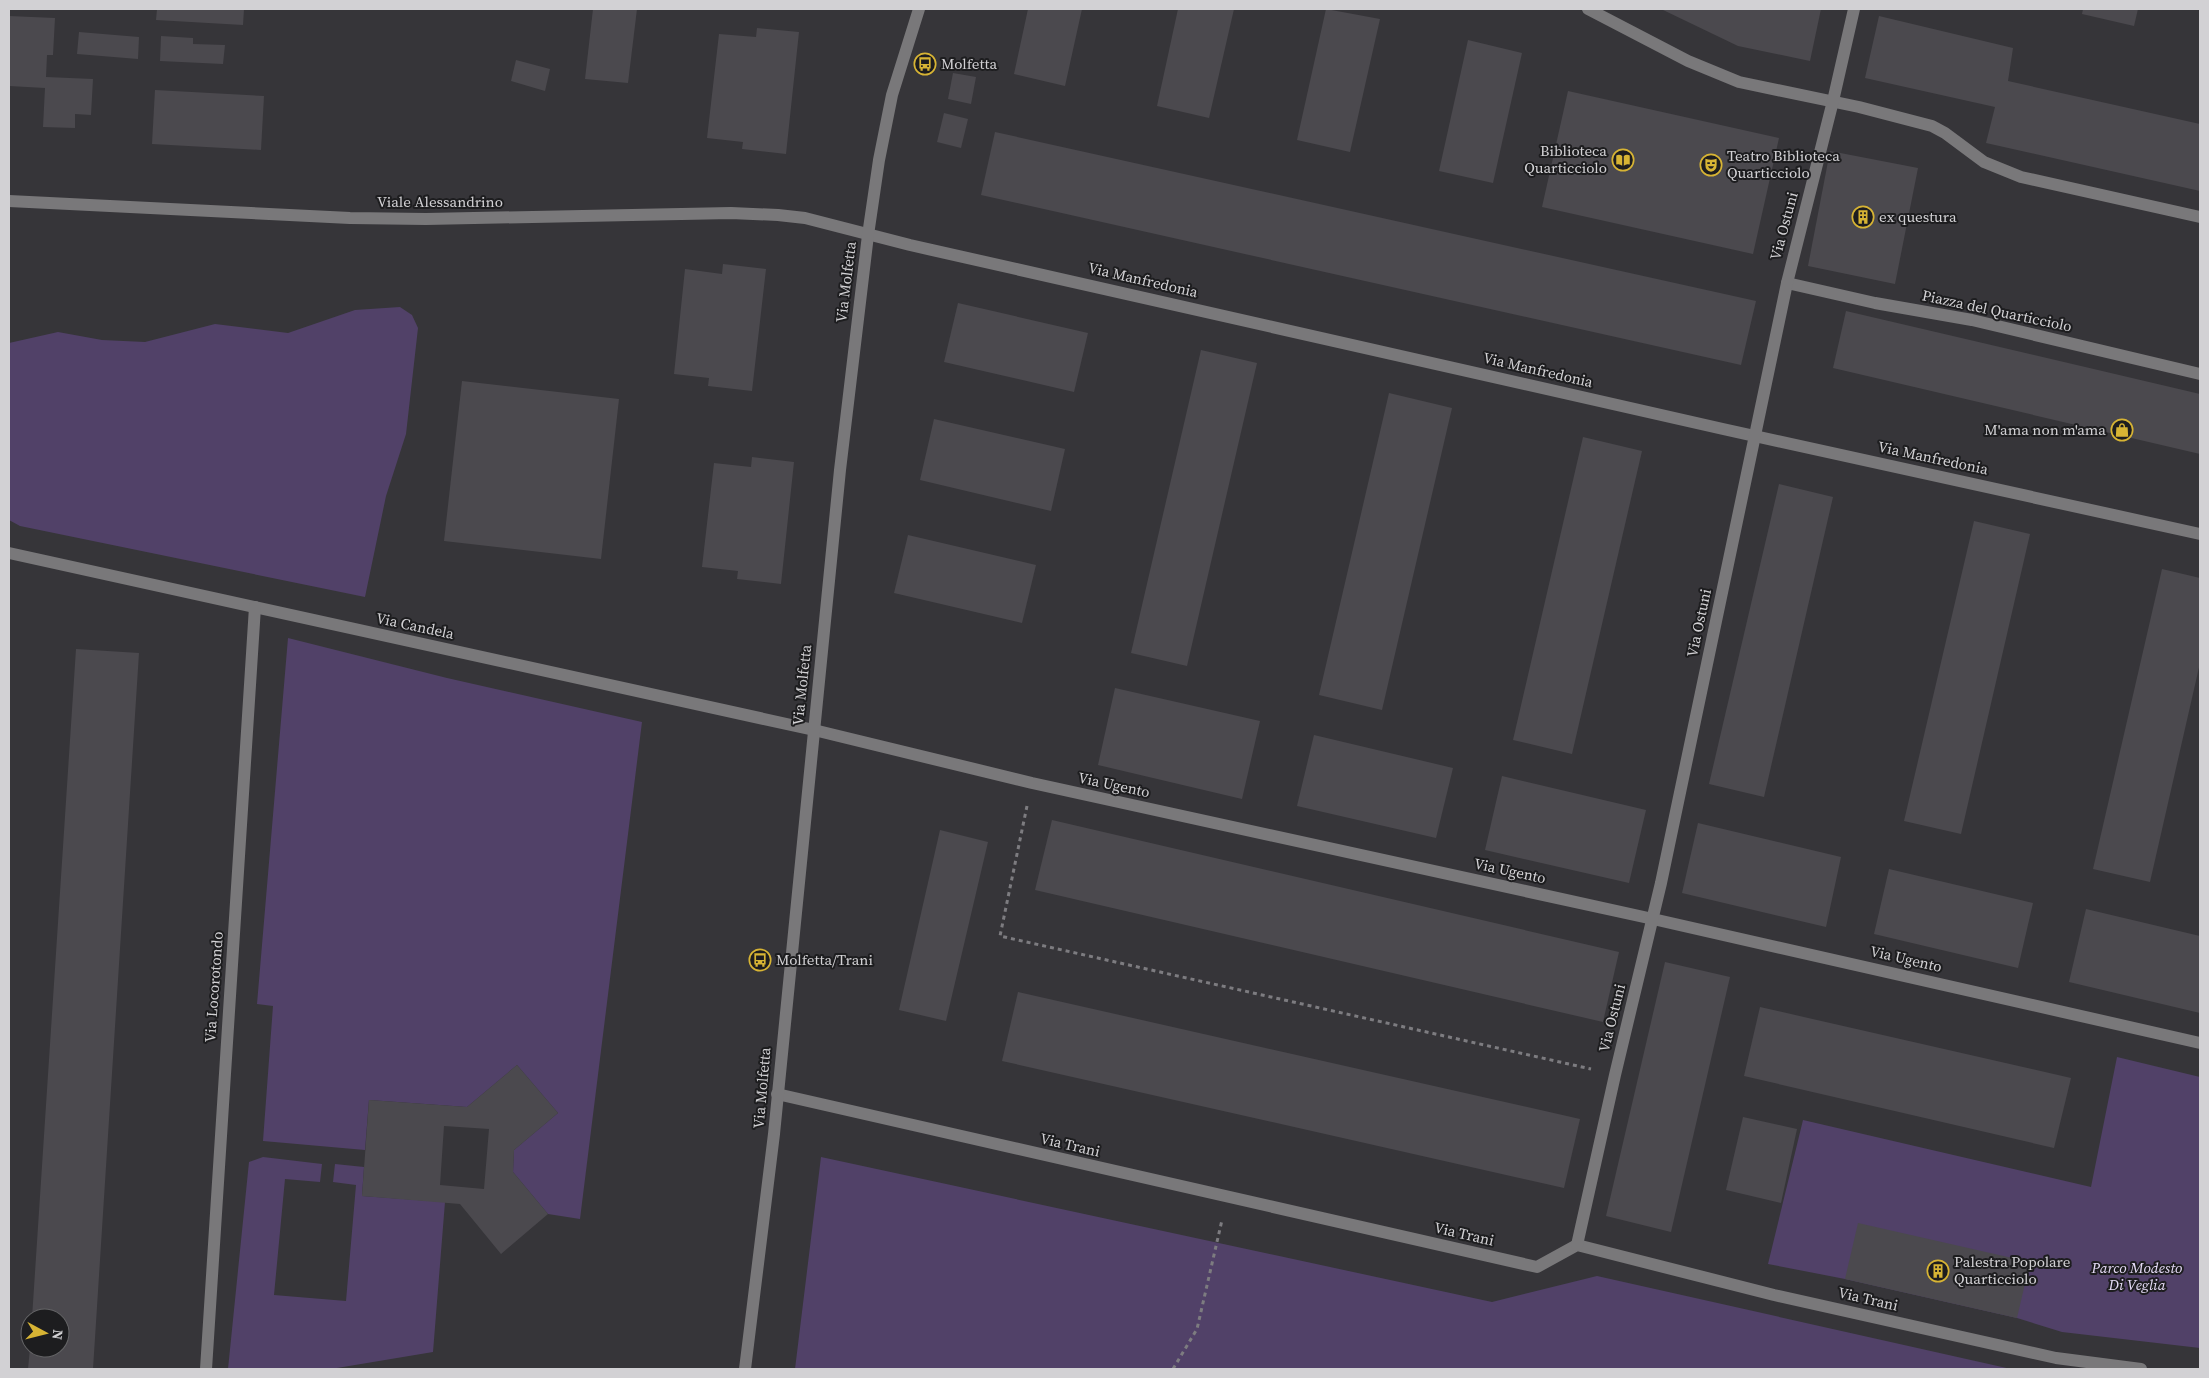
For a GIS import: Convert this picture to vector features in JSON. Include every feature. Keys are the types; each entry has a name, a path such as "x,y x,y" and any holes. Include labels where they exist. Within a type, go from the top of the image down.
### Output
{"street":[{"name":"Via Molfetta","path":"745,1369 774,1134 840,470 868,235 879,160 892,95 919,9"},
{"path":"1588,9 1714,73 1769,89 1833,101 1932,126 1945,133 1984,162 2005,172 2200,217"},
{"name":"Via Ostuni","path":"1578,1244 1615,1074 1652,919 1786,282 1833,101 1854,9"},
{"name":"Viale Alessandrino","path":"9,201 350,218 426,219 759,214 805,218 868,235"},
{"name":"Via Manfredonia","path":"868,235 1755,436 2200,534"},
{"name":"Piazza del Quarticciolo","path":"1786,282 1875,303 1972,320 2200,374"},
{"name":"Via Candela","path":"9,553 814,730"},
{"name":"Via Locorotondo","path":"206,1369 255,607"},
{"name":"Via Ugento","path":"814,730 1032,783 1652,919 2200,1043"},
{"name":"Via Trani","path":"777,1094 1537,1267 1578,1244 1774,1295 2056,1358 2141,1369"}],"path":[{"path":"1032,783 1000,936 1615,1074"},
{"path":"1173,1369 1197,1329 1228,1198"}],"green space":[{"path":"400,307 412,315 418,328 406,434 386,496 365,597 20,526 9,520 9,343 58,332 102,340 145,342 215,324 288,333 355,310"},
{"path":"288,638 447,678 642,722 580,1219 548,1214 513,1172 514,1150 558,1113 517,1065 467,1107 369,1100 365,1150 263,1141 273,1006 257,1004"},
{"name":"Parco Modesto Di Veglia","path":"2117,1057 2200,1077 2200,1348 2062,1332 2017,1318 1845,1279 1768,1264 1803,1120 2091,1187"},
{"path":"263,1157 322,1164 320,1182 285,1179 274,1295 346,1301 356,1185 333,1182 335,1164 364,1167 362,1196 445,1202 433,1352 331,1369 228,1369 249,1162"},
{"path":"821,1157 1492,1302 1597,1276 2011,1369 795,1369"}],"building":[{"path":"157,9 244,9 243,25 156,20"},
{"path":"593,9 637,9 628,83 585,79"},
{"path":"1028,9 1082,9 1065,86 1014,74"},
{"path":"1178,9 1234,9 1209,118 1157,106"},
{"path":"1326,9 1380,19 1350,152 1297,140"},
{"path":"1661,9 1821,9 1810,61 1738,46"},
{"path":"2083,9 2138,9 2134,26 2082,14"},
{"path":"9,16 55,18 53,55 47,55 46,77 93,79 91,115 75,114 75,128 43,127 45,88 9,86"},
{"path":"1879,16 2013,48 2008,81 2200,124 2200,191 1986,143 1995,107 1865,78"},
{"path":"757,28 799,32 786,154 742,149 743,142 707,138 719,34 756,37"},
{"path":"79,32 139,37 138,59 77,54"},
{"path":"161,36 193,38 193,44 225,45 223,64 160,61"},
{"path":"1468,40 1522,53 1493,183 1439,171"},
{"path":"516,60 550,69 545,91 511,81"},
{"path":"953,73 976,77 971,104 948,99"},
{"path":"155,90 264,96 261,150 152,144"},
{"name":"Teatro Biblioteca Quarticciolo","path":"1568,91 1779,138 1753,254 1542,207"},
{"path":"944,113 968,119 961,148 937,142"},
{"path":"995,132 1756,301 1741,365 981,195"},
{"name":"ex questura","path":"1830,151 1918,168 1895,284 1808,266"},
{"path":"723,264 766,269 752,391 708,386 709,378 674,374 685,269 722,274"},
{"path":"958,303 1088,333 1074,392 944,362"},
{"path":"1846,311 2200,394 2200,454 1833,368"},
{"path":"1201,350 1257,363 1187,666 1131,653"},
{"path":"462,381 619,399 601,559 444,541"},
{"path":"1389,393 1452,408 1382,710 1319,695"},
{"path":"934,419 1065,449 1051,511 920,480"},
{"path":"1583,437 1642,451 1572,754 1513,740"},
{"path":"752,457 794,462 781,584 737,579 738,571 702,567 714,463 751,467"},
{"path":"1779,484 1833,497 1764,797 1709,784"},
{"path":"1974,521 2030,534 1961,834 1904,821"},
{"path":"908,535 1036,565 1022,623 894,593"},
{"path":"2162,569 2200,578 2200,663 2150,882 2093,869"},
{"path":"76,649 139,653 93,1369 28,1369 29,1358 70,1358 70,1308 33,1308"},
{"path":"1115,688 1260,721 1242,799 1098,765"},
{"path":"1314,735 1453,768 1436,838 1297,806"},
{"path":"1502,776 1646,810 1629,883 1485,850"},
{"path":"1052,820 1619,952 1603,1022 1035,890"},
{"path":"1698,823 1841,857 1826,927 1682,893"},
{"path":"940,830 988,842 946,1021 899,1010"},
{"path":"1889,869 2033,903 2018,968 1874,934"},
{"path":"2086,909 2200,936 2200,1013 2069,982"},
{"path":"1665,962 1730,977 1671,1232 1606,1216"},
{"path":"1018,992 1580,1119 1564,1188 1002,1061"},
{"path":"1760,1007 2071,1078 2054,1148 1744,1076"},
{"path":"517,1065 558,1113 514,1150 513,1172 548,1214 501,1254 460,1204 362,1196 369,1100 467,1107","holes":["444,1126 489,1129 484,1189 440,1185"]},
{"path":"1743,1117 1797,1129 1781,1203 1726,1190"},
{"name":"Palestra Popolare Quarticciolo","path":"1858,1223 2030,1262 2017,1318 1845,1279"}],"place":[{"name":"Molfetta","path":"925,64"},
{"name":"Biblioteca Quarticciolo","path":"1623,160"},
{"name":"Teatro Biblioteca Quarticciolo","path":"1711,165"},
{"name":"ex questura","path":"1863,217"},
{"name":"M'ama non m'ama","path":"2122,430"},
{"name":"Molfetta/Trani","path":"760,960"},
{"name":"Palestra Popolare Quarticciolo","path":"1938,1271"}]}
